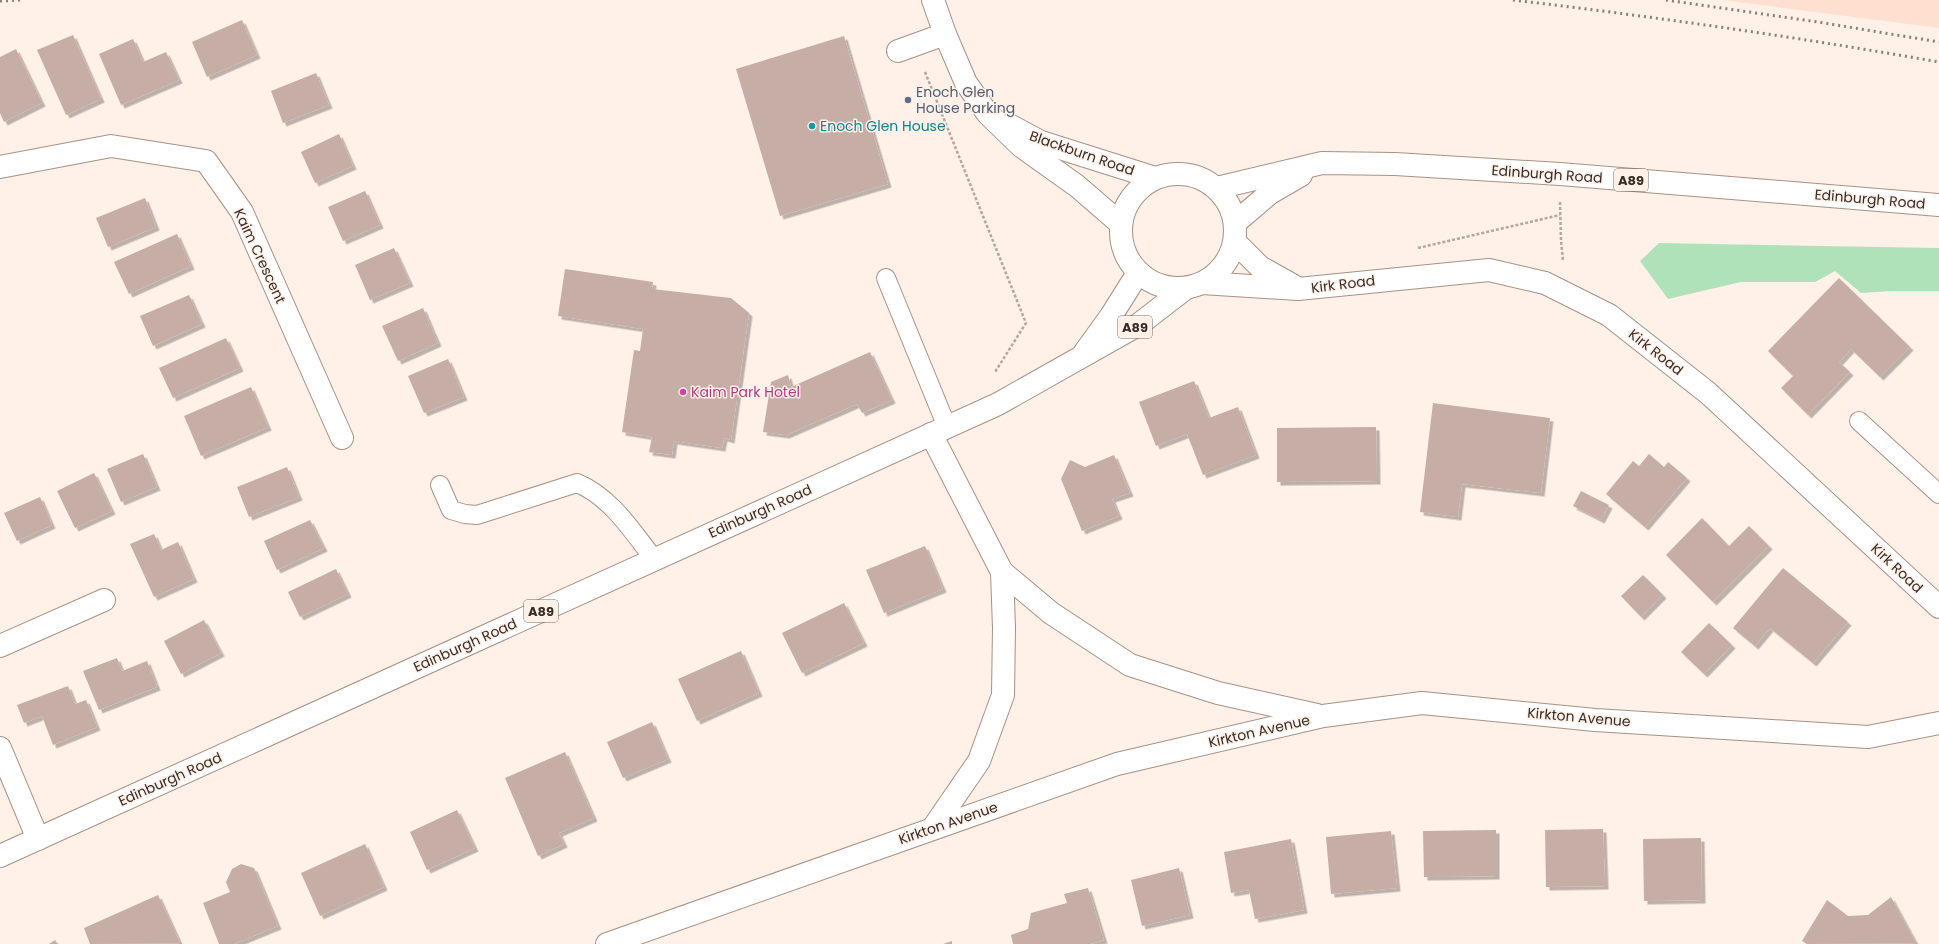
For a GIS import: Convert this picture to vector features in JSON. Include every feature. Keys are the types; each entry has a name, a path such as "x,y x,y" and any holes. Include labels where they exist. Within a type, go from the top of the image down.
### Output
{"main road":[{"name":"Blackburn Road","path":"934,0 945,34 966,83 988,114 1021,146 1077,186 1121,224"},
{"path":"906,48 945,34"},
{"name":"Blackburn Road","path":"988,114 1041,142 1155,178"},
{"name":"Kaim Crescent","path":"0,167 111,146 206,161 242,212 342,438"},
{"name":"Edinburgh Road","path":"1217,188 1322,163 1395,164 1560,174 1939,205"},
{"name":"A89","path":"1194,286 1217,274 1228,261 1235,232 1270,193 1322,163"},
{"path":"1194,286 1168,288 1152,283 1138,272 1130,262 1124,250 1121,237 1121,224 1124,210 1130,199 1141,187 1155,178 1171,173 1188,173 1203,179 1217,188 1229,203 1235,232"},
{"name":"Kirk Road","path":"1235,232 1260,267 1298,289"},
{"name":"Kirk Road","path":"1194,286 1298,289 1384,279 1489,270 1545,283 1608,314 1708,393 1939,606"},
{"name":"Edinburgh Road","path":"1079,359 1111,316 1138,272"},
{"name":"Edinburgh Road","path":"0,856 998,404 1138,325 1194,286"},
{"path":"933,828 979,761 1002,695 1004,628 1002,572 939,430"},
{"path":"1002,572 1052,613 1130,665 1218,693 1323,716"},
{"path":"0,646 104,600"},
{"name":"Kirkton Avenue","path":"608,944 1117,764 1323,716 1422,703 1595,720 1868,737 1939,723"},
{"path":"0,748 38,839"}],"lane":[{"path":"886,278 939,430"},
{"path":"1859,421 1939,494"},
{"path":"440,485 452,510 464,514 477,515 577,483 591,489 614,508 654,559"}],"path":[{"path":"906,48 1026,323 990,379 998,404"},
{"path":"1560,174 1561,241 1564,269"},
{"path":"1384,279 1419,246 1560,215"}],"shaded area":[{"path":"1723,0 1939,0 1939,28"}],"green space":[{"path":"1659,243 1939,248 1939,291 1891,291 1861,293 1835,271 1815,282 1741,282 1668,299 1640,261"}],"building":[{"path":"242,20 257,55 207,77 192,42"},
{"path":"73,35 101,99 66,115 37,50"},
{"name":"Enoch Glen House","path":"844,36 888,184 780,216 736,69"},
{"path":"133,39 143,62 166,52 179,80 121,105 99,54"},
{"path":"16,49 42,103 4,122 0,113 0,57"},
{"path":"316,73 329,105 283,123 271,91"},
{"path":"339,134 353,166 315,183 301,152"},
{"path":"365,191 380,225 343,241 328,207"},
{"path":"145,198 156,227 108,247 96,218"},
{"path":"177,234 191,266 129,294 114,262"},
{"path":"394,248 410,283 370,300 355,265"},
{"name":"Kaim Park Hotel","path":"565,269 653,282 652,289 731,298 749,313 731,440 724,438 722,448 674,441 672,455 649,452 652,437 622,432 634,350 640,351 643,329 558,316"},
{"path":"1839,278 1910,347 1880,377 1851,349 1839,362 1850,372 1808,415 1781,388 1793,376 1768,351"},
{"path":"189,295 202,324 153,346 140,316"},
{"path":"423,308 438,343 398,361 382,326"},
{"path":"226,338 240,368 173,398 159,368"},
{"path":"870,352 892,400 862,413 857,404 786,435 763,432 771,382 788,375 791,387"},
{"path":"448,359 464,397 424,413 408,376"},
{"path":"1194,381 1209,418 1238,407 1256,455 1203,475 1187,434 1156,446 1139,402"},
{"path":"251,387 268,427 201,456 184,416"},
{"path":"1433,403 1550,418 1541,493 1462,484 1458,517 1420,512"},
{"path":"1376,427 1377,481 1277,482 1277,428"},
{"path":"143,454 157,487 121,502 107,469"},
{"path":"1649,454 1664,467 1668,462 1687,478 1645,527 1606,494 1633,461 1639,466"},
{"path":"1114,455 1130,493 1112,499 1119,516 1082,531 1061,479 1070,460 1085,467"},
{"path":"287,467 299,497 249,517 237,487"},
{"path":"94,473 112,511 75,528 57,491"},
{"path":"1581,491 1609,505 1601,520 1573,506"},
{"path":"40,497 52,525 17,541 4,513"},
{"path":"1702,518 1729,546 1749,526 1769,546 1713,602 1666,555"},
{"path":"310,520 324,548 277,570 264,541"},
{"path":"154,534 161,550 178,542 194,579 154,597 130,544"},
{"path":"925,546 943,589 884,613 866,570"},
{"path":"1783,568 1848,622 1813,663 1770,628 1755,646 1733,628"},
{"path":"336,569 348,594 300,617 288,592"},
{"path":"1643,575 1663,595 1641,617 1621,596"},
{"path":"844,603 864,643 802,673 782,633"},
{"path":"204,620 221,653 181,674 164,641"},
{"path":"1709,623 1732,645 1704,674 1681,652"},
{"path":"741,651 759,693 697,721 678,679"},
{"path":"117,658 122,671 147,661 157,687 99,710 83,671"},
{"path":"68,686 75,704 86,700 97,727 53,745 42,716 24,723 17,705"},
{"path":"652,722 668,759 623,778 607,742"},
{"path":"565,752 594,818 559,833 564,844 538,856 505,778"},
{"path":"457,810 475,848 427,870 410,832"},
{"path":"1603,829 1605,886 1546,887 1545,830"},
{"path":"1496,830 1496,876 1424,877 1423,831"},
{"path":"1391,831 1397,888 1331,894 1326,837"},
{"path":"1701,838 1702,900 1644,901 1643,839"},
{"path":"1291,839 1304,910 1255,919 1249,890 1231,893 1224,852"},
{"path":"365,844 384,887 320,916 301,873"},
{"path":"241,864 254,868 278,926 234,944 219,944 203,903 230,892 226,882 232,869"},
{"path":"1179,868 1190,915 1142,926 1131,880"},
{"path":"1088,888 1104,940 1090,944 1013,944 1011,935 1028,929 1031,913 1067,903 1064,894"},
{"path":"158,895 180,943 90,944 84,928"},
{"path":"1891,897 1916,943 1807,944 1802,941 1827,900 1848,916 1868,915"},
{"path":"55,940 58,944 49,944"},
{"path":"952,941 952,944 943,944"}],"railway":[{"path":"0,1 22,0"},
{"path":"1513,0 1726,28 1939,62"},
{"path":"1666,0 1818,22 1939,42"}],"place":[{"name":"Enoch Glen House Parking","path":"908,100"},
{"name":"Enoch Glen House","path":"812,126"},
{"name":"Kaim Park Hotel","path":"683,392"}]}
